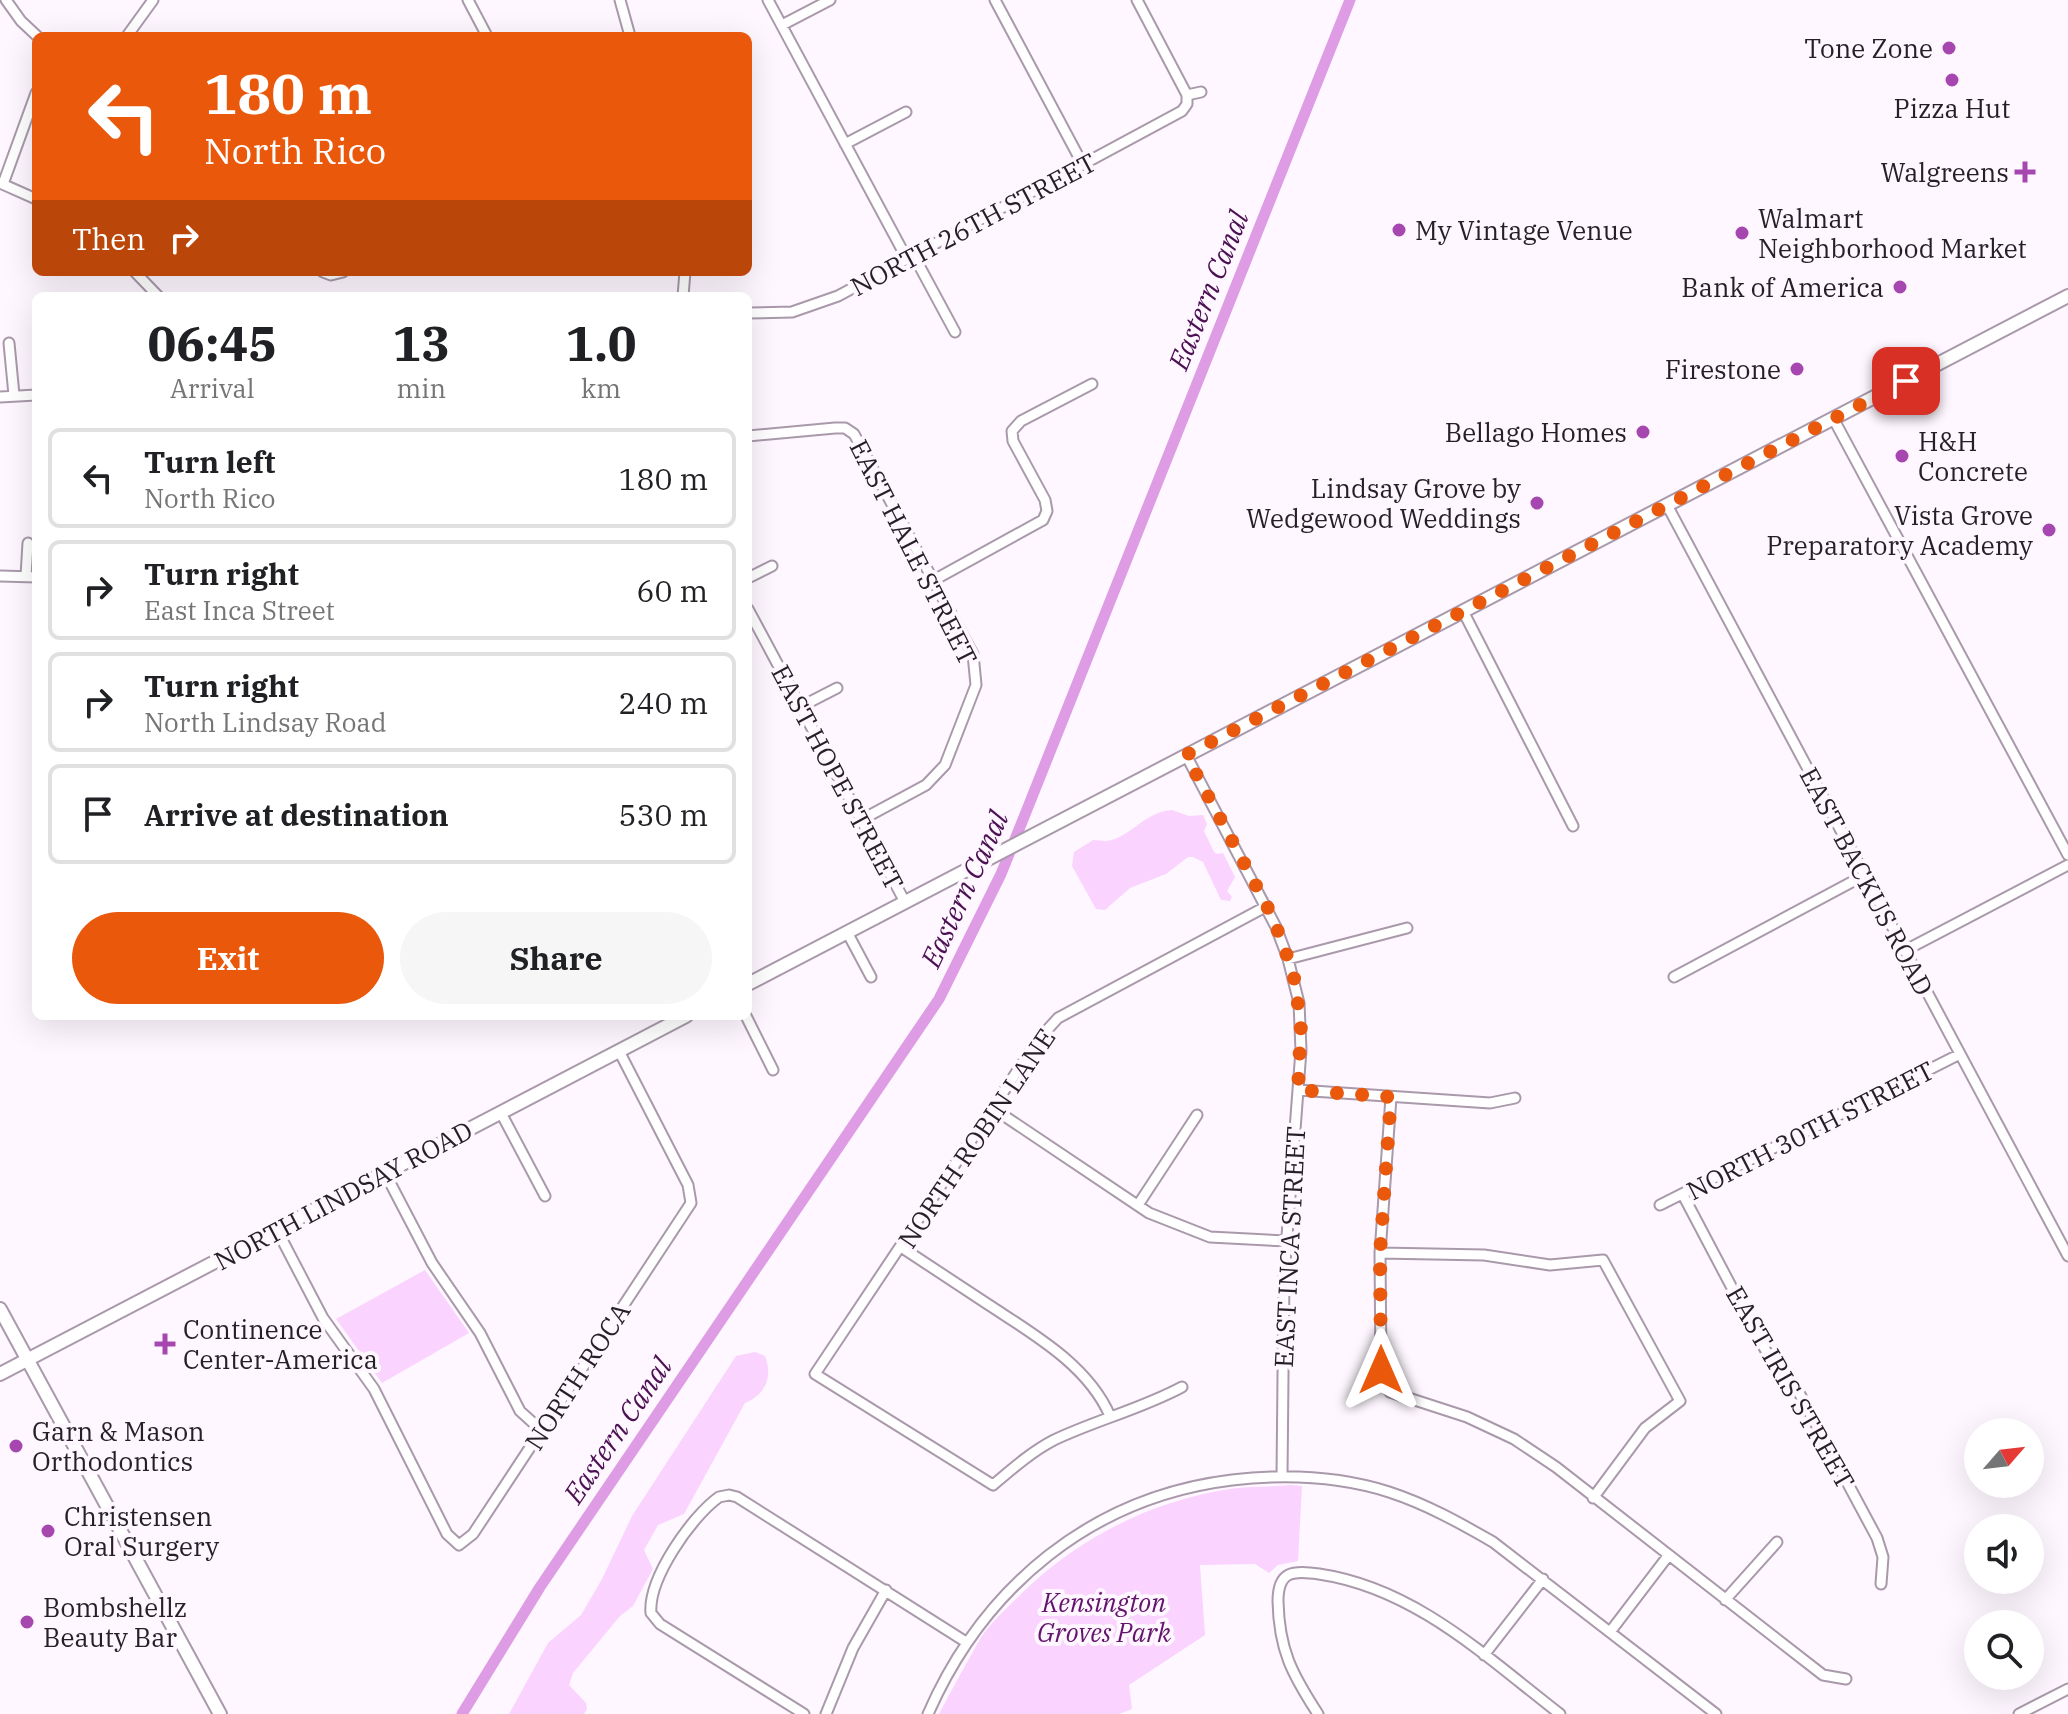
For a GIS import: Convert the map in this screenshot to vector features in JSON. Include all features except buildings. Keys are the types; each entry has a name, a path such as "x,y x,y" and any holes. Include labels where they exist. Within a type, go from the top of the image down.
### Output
{"main road":[{"path":"752,982 2068,296"},
{"name":"NORTH LINDSAY ROAD","path":"0,1374 678,1020"},
{"path":"0,1309 220,1714"}],"street":[{"path":"6,0 33,32"},
{"path":"130,32 153,0"},
{"path":"468,0 485,32"},
{"path":"620,0 629,32"},
{"path":"768,0 845,144 955,332"},
{"path":"782,25 830,0"},
{"path":"995,0 1083,165"},
{"path":"1137,0 1187,100 1201,92"},
{"name":"NORTH 26TH STREET","path":"752,313 781,313 815,306 1182,111 1187,100"},
{"path":"32,103 1,184 32,197"},
{"path":"845,144 906,112"},
{"path":"139,276 154,292"},
{"path":"9,343 14,395"},
{"path":"934,580 1043,520 1047,511 1045,500 1013,441 1012,431 1021,421 1092,384"},
{"path":"0,397 32,395"},
{"path":"1833,418 2068,855"},
{"name":"EAST HALE STREET","path":"752,436 835,428 850,430 861,444 973,654 977,674 973,695 949,757 939,772 926,785 861,820"},
{"name":"EAST BACKUS ROAD","path":"1667,505 2068,1256"},
{"path":"0,576 31,576 28,543"},
{"path":"752,576 772,566"},
{"path":"1463,611 1573,826"},
{"name":"EAST HOPE STREET","path":"752,617 905,902"},
{"path":"800,707 837,688"},
{"name":"EAST INCA STREET","path":"1186,755 1267,906 1288,959 1301,1024 1286,1241 1282,1476"},
{"path":"1904,951 2068,865"},
{"path":"1674,977 1863,876"},
{"name":"NORTH ROBIN LANE","path":"1110,1416 1051,1442 1018,1463 993,1485 815,1374 1038,1040 1058,1018 1267,906"},
{"path":"1288,959 1407,928"},
{"path":"847,932 871,977"},
{"path":"748,1020 773,1070"},
{"name":"NORTH ROCA","path":"277,1230 323,1318 374,1389 447,1534 459,1545 473,1534 691,1203 688,1185 619,1051"},
{"name":"NORTH 30TH STREET","path":"1660,1205 1960,1054"},
{"path":"1298,1090 1490,1103 1515,1098"},
{"path":"1391,1097 1380,1253 1381,1370 1387,1389 1394,1394 1467,1417 1514,1439 1556,1467 1823,1675 1846,1679"},
{"path":"994,1109 1149,1213 1210,1237 1286,1241"},
{"path":"501,1113 545,1196"},
{"path":"1138,1205 1197,1115"},
{"path":"385,1173 432,1263 480,1333 520,1411 541,1430"},
{"name":"EAST IRIS STREET","path":"1683,1195 1760,1341 1768,1354 1789,1374 1877,1538 1883,1557 1881,1584"},
{"path":"901,1247 1052,1347 1076,1369 1103,1402 1110,1416 1157,1400 1182,1387"},
{"path":"1380,1253 1484,1255 1550,1265 1603,1260 1680,1401 1645,1428 1593,1498"},
{"path":"928,1714 966,1642 992,1608 1056,1549 1105,1519 1151,1498 1208,1483 1282,1476 1359,1485 1416,1502 1493,1542 1716,1714"},
{"path":"804,1714 660,1624 651,1613 652,1598 674,1547 711,1503 723,1495 737,1497 966,1642"},
{"path":"1725,1600 1777,1542"},
{"path":"1610,1632 1668,1556"},
{"path":"1318,1714 1295,1678 1281,1642 1278,1591 1284,1578 1298,1571 1357,1582 1423,1611 1560,1714"},
{"path":"1484,1655 1543,1579"},
{"path":"826,1714 853,1648 886,1590"},
{"path":"2019,1714 2068,1689"}],"green space":[{"path":"1172,810 1189,816 1203,815 1207,824 1204,831 1214,852 1223,853 1235,877 1227,891 1232,897 1230,901 1221,900 1203,862 1188,857 1166,874 1130,888 1105,910 1096,909 1072,866 1074,852 1093,840 1106,841 1122,836 1153,815"},
{"path":"425,1270 469,1333 382,1383 336,1319"},
{"path":"755,1352 765,1356 767,1364 768,1378 763,1390 745,1403 684,1514 658,1525 644,1550 653,1569 633,1606 620,1616 573,1673 569,1685 586,1703 584,1714 509,1714 548,1643 581,1615 632,1516 736,1356"},
{"name":"Kensington Groves Park","path":"1302,1486 1298,1561 1278,1565 1269,1573 1255,1564 1200,1565 1205,1635 1129,1685 1132,1709 1119,1714 939,1714 980,1639 994,1621 1043,1574 1091,1539 1144,1513 1201,1495 1238,1488"}],"waterway":[{"name":"Eastern Canal","path":"462,1714 540,1587 939,999 1001,874 1350,0"}],"place":[{"name":"Tone Zone","path":"1949,48"},
{"name":"Pizza Hut","path":"1952,80"},
{"name":"Walgreens","path":"2025,172"},
{"name":"My Vintage Venue","path":"1399,230"},
{"name":"Walmart Neighborhood Market","path":"1742,233"},
{"name":"Bank of America","path":"1900,287"},
{"name":"Firestone","path":"1797,369"},
{"name":"Bellago Homes","path":"1643,432"},
{"name":"H&H Concrete","path":"1902,456"},
{"name":"Lindsay Grove by Wedgewood Weddings","path":"1537,503"},
{"name":"Vista Grove Preparatory Academy","path":"2049,530"},
{"name":"Continence Center-America","path":"165,1344"},
{"name":"Garn & Mason Orthodontics","path":"16,1446"},
{"name":"Christensen Oral Surgery","path":"48,1531"},
{"name":"Bombshellz Beauty Bar","path":"27,1622"}],"route":[{"path":"1381,1370 1380,1253 1391,1097 1298,1090 1301,1050 1299,1003 1283,943 1267,906 1186,755 1906,381"}]}
